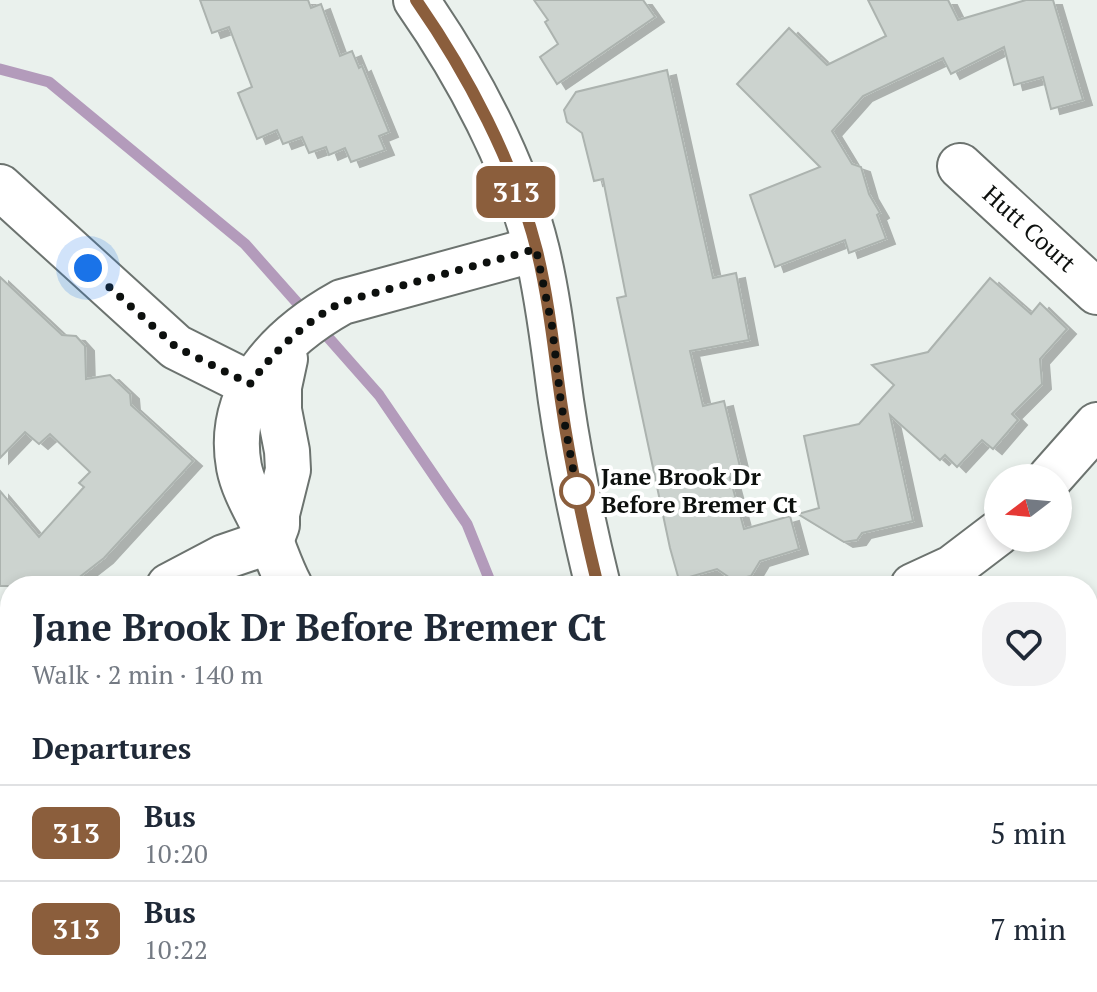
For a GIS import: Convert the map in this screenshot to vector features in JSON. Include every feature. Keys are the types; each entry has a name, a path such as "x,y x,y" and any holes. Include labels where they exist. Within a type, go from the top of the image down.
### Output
{"street":[{"path":"416,0 442,37 477,98 507,165 536,249 552,326 561,403 580,508 596,576"},
{"name":"Hutt Court","path":"960,166 1097,292"},
{"path":"0,187 176,347 265,386"},
{"path":"285,576 240,469 239,430 288,340 318,315 342,302 536,249"},
{"path":"1062,464 1097,425"},
{"path":"188,576 224,557 271,541"},
{"path":"935,576 952,568 984,544"}],"building":[{"path":"200,0 308,0 311,8 321,4 340,56 352,51 359,68 362,66 389,132 379,136 385,150 351,162 345,148 329,155 326,147 309,153 302,137 283,144 277,130 257,139 238,93 252,87 229,27 212,33"},
{"path":"534,0 643,0 655,17 557,84 540,57 558,44 545,22 548,20"},
{"path":"868,0 948,0 958,20 1026,0 1053,0 1083,100 1051,109 1043,77 1014,85 1004,47 951,74 943,58 863,96 832,131 852,164 861,167 869,194 880,213 877,215 886,239 849,253 845,240 775,267 750,195 820,167 737,84 789,28 827,65 886,36"},
{"path":"667,70 713,278 736,273 749,340 690,351 703,406 724,401 741,471 729,474 744,529 790,516 799,549 760,561 751,576 727,576 717,569 693,576 678,576 617,298 626,296 603,179 594,181 582,133 567,122 564,110 576,92"},
{"path":"0,277 62,335 76,336 85,346 86,379 110,375 130,394 131,405 193,461 104,558 81,576 0,576 0,491 39,537 84,487 79,483 90,472 50,434 39,444 25,432 0,458"},
{"path":"990,278 1031,314 1040,303 1067,329 1040,359 1042,384 1012,414 1018,420 993,449 982,440 957,467 945,455 940,460 890,415 913,521 862,533 857,540 844,542 798,514 819,508 804,436 859,424 894,385 872,365 928,352"}],"waterway":[{"path":"0,69 49,82 245,244 308,315"},
{"path":"319,327 379,395 467,524 488,576"}],"bus line":[{"name":"313","path":"416,0 442,37 477,98 507,165 536,249 552,326 561,403 596,576"}],"place":[{"name":"Jane Brook Dr Before Bremer Ct","path":"577,491"}],"route":[{"path":"88,268 176,347 250,384 264,364 288,340 318,315 342,302 536,249 552,326 561,403 577,491"}]}
